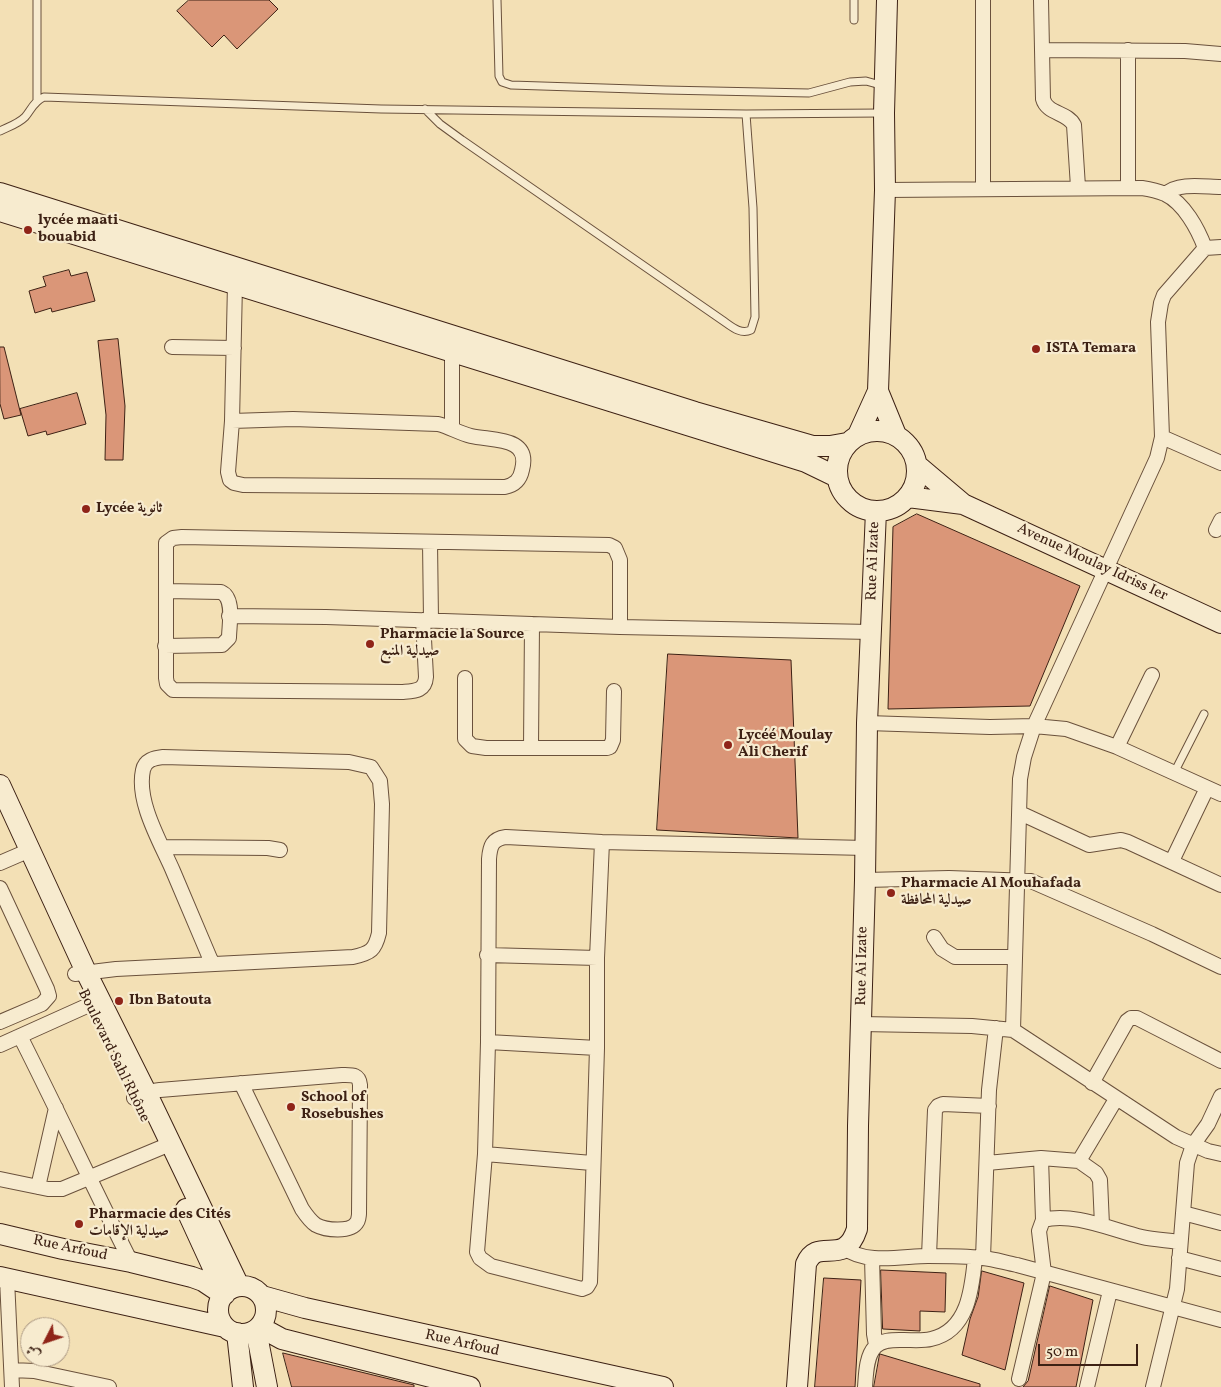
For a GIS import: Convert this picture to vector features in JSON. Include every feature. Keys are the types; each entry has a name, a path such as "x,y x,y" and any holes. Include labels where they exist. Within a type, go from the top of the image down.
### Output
{"street":[{"path":"887,0 884,86 885,190 878,391 896,435"},
{"path":"983,0 983,189"},
{"path":"1041,0 1044,103 1049,108 1068,118 1074,126 1078,187"},
{"path":"1042,50 1185,51 1221,54"},
{"path":"1128,50 1128,187"},
{"path":"1166,194 1170,190 1179,187 1221,187"},
{"path":"885,190 1142,188 1166,194 1186,212 1200,234 1205,248"},
{"path":"0,193 767,433 820,447 852,439 871,430 884,430 896,435 907,443 914,454 918,466 917,477 908,497 899,505 888,510 876,511 862,508 850,500 841,489 837,477 837,465 840,454 852,439 878,391"},
{"path":"0,211 452,350 806,462 837,477"},
{"path":"1013,1030 1020,779 1024,757 1034,726 1157,458 1162,437 1158,322 1160,304 1164,295 1205,248 1221,247"},
{"path":"232,421 293,419 428,423 452,428 470,436 514,443 522,455 524,463 520,477 511,486 505,487 238,484 231,481 228,476 232,421 235,284"},
{"path":"172,347 234,348"},
{"path":"452,350 452,428"},
{"path":"1162,437 1221,463"},
{"path":"918,466 963,504"},
{"path":"908,497 963,504"},
{"name":"Avenue Moulay Idriss Ier","path":"963,504 1221,623"},
{"name":"Rue Ai Izate","path":"845,1248 857,1230 867,723 876,511"},
{"path":"430,542 426,682 421,688 410,692 173,690 167,684 165,646 166,547 169,540 176,537 609,545 615,548 620,560 620,627"},
{"path":"165,646 222,645 229,638 228,599 224,594 220,592 166,591"},
{"path":"229,616 871,632"},
{"path":"531,748 532,624"},
{"path":"1117,747 1152,675"},
{"path":"465,678 464,734 468,743 472,746 486,748 599,749 610,747 613,740 614,691"},
{"path":"867,723 990,727 1034,726 1066,729 1117,747 1221,794"},
{"path":"81,974 116,968 353,957 372,951 376,945 379,933 382,804 380,781 372,767 349,762 154,758 145,765 142,786 149,813 212,963"},
{"name":"Boulevard Sahl Rhône","path":"0,785 16,856"},
{"path":"1172,861 1207,788"},
{"path":"1020,813 1084,844 1095,845 1120,840 1128,842 1221,885"},
{"name":"Boulevard Sahl Rhône","path":"0,818 16,856 81,974 140,1095 209,1242 229,1292"},
{"path":"602,842 597,958 597,1048 592,1163 590,1282 587,1287 582,1289 491,1266 480,1258 477,1252 485,1154 489,859 491,845 494,841 506,837 602,842 866,848"},
{"path":"163,847 268,848 280,850"},
{"path":"865,880 949,878 1030,882 1220,963"},
{"path":"0,888 49,996 42,1004 0,1022"},
{"path":"934,937 942,948 955,956 1015,957"},
{"path":"488,955 597,958"},
{"path":"0,1045 94,1003"},
{"path":"1092,1083 1127,1021 1131,1018 1137,1018 1221,1062"},
{"path":"862,1024 1013,1030 1176,1137 1221,1154"},
{"path":"865,1387 868,1362 876,1346 890,1340 930,1340 948,1333 960,1319 969,1301 979,1258 987,1163 992,1059 996,1028"},
{"path":"20,1036 88,1178 131,1262"},
{"path":"488,1042 597,1048"},
{"path":"140,1095 160,1090 342,1074 358,1078 360,1085 359,1214 358,1222 352,1227 341,1229 325,1228 316,1225 310,1220 302,1209 242,1083"},
{"path":"1153,1387 1177,1289 1187,1164 1193,1145 1208,1124 1221,1096"},
{"path":"1079,1161 1116,1099"},
{"path":"929,1256 935,1110 938,1106 944,1104 989,1106"},
{"path":"38,1187 56,1108"},
{"path":"0,1179 48,1190 62,1189 164,1146"},
{"path":"485,1154 592,1163"},
{"path":"987,1163 1041,1158 1079,1161 1096,1173 1100,1180 1102,1225"},
{"path":"1019,1379 1044,1273 1039,1231 1043,1220 1041,1158"},
{"path":"1183,1213 1221,1223"},
{"path":"1043,1220 1053,1217 1102,1225 1143,1238 1180,1242"},
{"name":"Rue Arfoud","path":"0,1234 169,1271 203,1281 229,1292"},
{"path":"169,1271 190,1260 209,1242"},
{"path":"796,1387 806,1264 809,1257 821,1251 839,1251 845,1248 850,1253 872,1258 929,1256 979,1258 1044,1273 1221,1320"},
{"path":"872,1258 876,1346"},
{"path":"1179,1258 1221,1269"},
{"path":"12,1387 3,1278 244,1329 449,1385 470,1387"},
{"path":"252,1288 262,1296 266,1306 265,1317 244,1329 222,1322 218,1311 219,1305 229,1292 252,1288"},
{"path":"1087,1387 1110,1291"},
{"name":"Rue Arfoud","path":"262,1296 305,1308 663,1387"},
{"path":"244,1329 244,1387"},
{"path":"244,1329 267,1387"},
{"path":"12,1370 34,1371 109,1387"}],"lane":[{"path":"38,0 38,100"},
{"path":"497,0 498,76 502,82 511,85 809,93 850,82 866,81 884,86"},
{"path":"854,0 854,20"},
{"path":"0,130 12,126 24,118 38,100 44,97 425,109 746,114 884,113"},
{"path":"425,109 440,124 462,140 722,320 744,332 748,332 753,326 755,317 753,208 746,114"},
{"path":"1174,773 1204,714"}],"building":[{"path":"189,0 269,0 278,9 237,49 224,35 212,47 177,11"},
{"path":"69,270 71,276 87,272 95,301 52,312 51,308 35,313 29,291 46,286 43,277"},
{"path":"118,339 125,406 123,460 105,460 106,415 98,341"},
{"path":"0,347 4,347 21,415 4,419 0,404"},
{"path":"77,393 86,424 47,435 46,431 28,436 20,409"},
{"path":"917,514 1080,586 1030,706 888,709 893,527"},
{"name":"Lycéé Moulay Ali Cherif","path":"668,654 791,660 798,838 657,830"},
{"path":"881,1270 946,1273 945,1312 920,1311 920,1331 883,1329"},
{"path":"982,1271 1024,1283 1005,1370 962,1355 970,1319 978,1297"},
{"path":"824,1278 861,1280 855,1387 815,1387"},
{"path":"1050,1286 1093,1300 1076,1387 1023,1387 1028,1381"},
{"path":"283,1353 414,1385 414,1387 292,1387"},
{"path":"880,1354 980,1384 980,1387 874,1387"}],"place":[{"name":"lycée maati bouabid","path":"28,230"},
{"name":"ISTA Temara","path":"1036,349"},
{"name":"Lycée ثانوية","path":"86,509"},
{"name":"Pharmacie la Source صيدلية المنبع","path":"370,644"},
{"name":"Lycéé Moulay Ali Cherif","path":"728,745"},
{"name":"Pharmacie Al Mouhafada صيدلية المحافظة","path":"891,893"},
{"name":"Ibn Batouta","path":"119,1001"},
{"name":"School of Rosebushes","path":"291,1107"},
{"name":"Pharmacie des Cités صيدلية الإقامات","path":"79,1224"}]}
